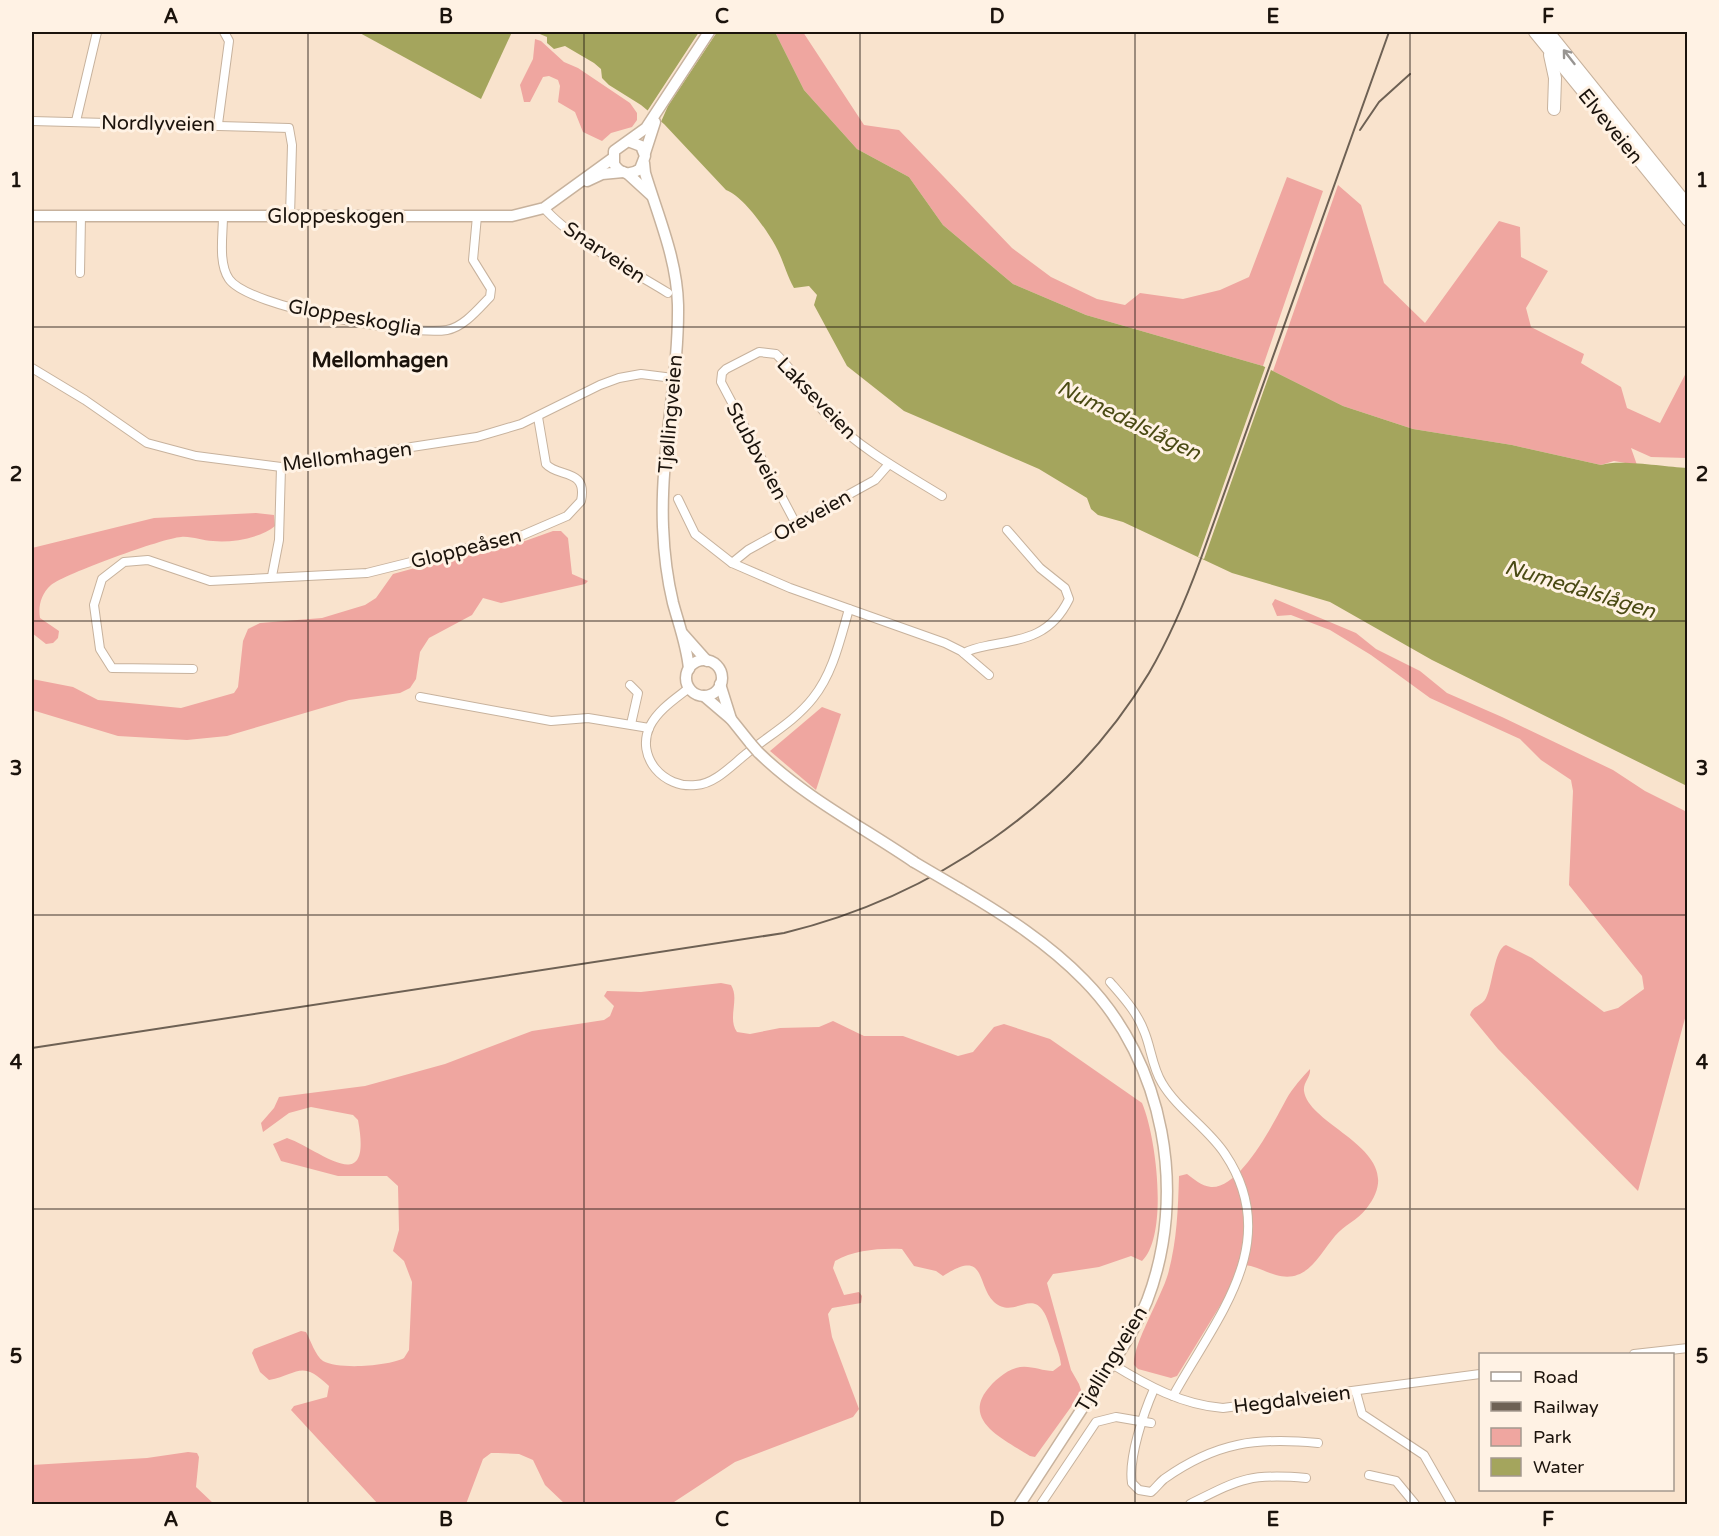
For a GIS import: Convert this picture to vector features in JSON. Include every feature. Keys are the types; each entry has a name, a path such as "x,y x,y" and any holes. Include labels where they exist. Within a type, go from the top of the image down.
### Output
{"highway":[{"name":"Elveveien","path":"1535,32 1688,220"},
{"name":"Elveveien","path":"1548,32 1688,206"},
{"path":"1548,48 1555,78 1554,110"}],"main road":[{"name":"Tjøllingveien","path":"688,669 683,634 669,584 663,527 663,481 677,326 677,290 668,247 645,173 645,158 646,134 661,105 709,32"},
{"path":"628,141 640,146 645,158 637,171 626,173 617,168 613,158 616,147 628,141 646,134"},
{"name":"Gloppeskogen","path":"581,183 588,174 613,158"},
{"name":"Tjøllingveien","path":"626,173 651,195"},
{"name":"Gloppeskogen","path":"32,216 512,216 544,208 581,183 602,174 626,173"},
{"name":"Tjøllingveien","path":"683,634 707,661"},
{"path":"707,661 718,669 731,720 704,696 696,694 689,688 686,679 688,669 696,662 707,661"},
{"path":"704,696 713,693 720,684"},
{"name":"Tjøllingveien","path":"731,720 755,748 811,796 1034,937 1086,981 1107,1005 1125,1033 1152,1092 1160,1124 1166,1169 1166,1212 1162,1244 1147,1300 1112,1364 1020,1504"}],"street":[{"path":"76,122 97,32"},
{"path":"218,124 229,41 224,32"},
{"name":"Nordlyveien","path":"32,121 284,126 291,130 290,216"},
{"name":"Snarveien","path":"544,208 588,243 668,293"},
{"path":"80,273 81,216"},
{"name":"Gloppeskoglia","path":"223,216 224,268 230,282 245,293 303,311 412,330 454,328 490,297 491,289 473,260 477,216"},
{"name":"Lakseveien","path":"720,377 726,369 759,352 776,354 830,418 889,464 942,496"},
{"name":"Mellomhagen","path":"32,368 85,400 147,443 196,456 281,467 477,437 538,417 571,398 619,378 641,374 673,378"},
{"name":"Stubbveien","path":"720,377 723,388 796,524"},
{"name":"Gloppeåsen","path":"193,669 112,668 100,649 94,605 102,579 124,562 148,560 210,581 272,576 367,573 463,549 508,541 567,516 581,501 579,483 572,475 551,469 546,464 538,417"},
{"name":"Oreveien","path":"732,563 748,550 876,480 889,464"},
{"path":"272,576 279,540 281,467"},
{"path":"678,499 695,534 732,563 762,578 945,644 964,653 989,675"},
{"path":"964,653 971,648 1036,634 1048,628 1059,617 1069,599 1065,588 1040,568 1007,531"},
{"path":"689,688 655,716 649,728 647,755 658,773 672,782 688,786 710,782 796,716 812,699 834,660 849,609"},
{"path":"630,685 638,693 631,724"},
{"path":"420,697 551,721 588,718 649,728"},
{"path":"1110,982 1144,1030 1161,1081 1211,1134 1238,1175 1247,1197 1247,1240 1235,1287 1173,1396"},
{"path":"1643,1353 1688,1348"},
{"name":"Hegdalveien","path":"1112,1364 1154,1389 1191,1403 1223,1408 1479,1374"},
{"path":"1154,1389 1131,1479 1135,1488 1145,1492 1155,1489 1163,1480 1208,1454 1229,1446 1274,1438 1318,1443"},
{"path":"1356,1392 1362,1414 1425,1455 1452,1504"},
{"path":"1041,1504 1096,1422 1116,1418 1147,1422"},
{"path":"1190,1504 1245,1478 1270,1475 1306,1478"},
{"path":"1369,1475 1396,1480 1415,1504"}],"green space":[{"path":"775,32 803,32 864,125 899,130 1012,248 1051,277 1097,299 1125,305 1140,293 1183,299 1220,290 1249,277 1287,177 1323,191 1263,366 1086,315 1013,284 943,225 909,177 857,149 804,90"},
{"path":"535,39 541,41 564,62 578,68 630,103 637,113 637,120 632,127 611,133 602,141 583,132 575,112 558,102 560,86 558,80 549,76 543,77 530,102 524,102 520,85 533,59"},
{"path":"1338,185 1361,205 1384,283 1425,323 1499,221 1520,227 1521,257 1548,271 1526,308 1531,327 1584,354 1581,363 1621,387 1627,408 1660,423 1687,371 1687,458 1651,457 1631,448 1637,465 1614,461 1601,465 1512,445 1413,429 1343,406 1273,371"},
{"path":"256,513 274,515 275,526 254,537 237,540 209,541 181,537 155,543 60,580 45,592 39,609 40,618 59,631 58,638 53,643 46,644 32,633 32,548 154,518"},
{"path":"553,531 561,531 568,538 572,574 588,581 585,584 501,603 483,598 472,615 429,638 420,652 416,679 410,688 400,693 349,700 227,736 187,740 118,736 32,710 32,679 73,687 98,700 181,708 234,693 238,687 243,641 248,629 260,623 322,618 365,605 376,598 393,574 466,554 511,546"},
{"path":"1275,599 1356,633 1376,649 1420,671 1447,693 1613,770 1645,791 1687,812 1687,1011 1638,1191 1498,1049 1470,1015 1486,998 1496,960 1506,945 1532,958 1604,1012 1618,1008 1644,989 1642,976 1569,885 1573,791 1571,780 1541,760 1520,739 1430,698 1371,655 1330,630 1291,615 1277,616 1272,604"},
{"path":"822,707 841,714 816,790 770,751"},
{"path":"721,983 731,985 733,990 733,1021 737,1032 750,1034 780,1028 819,1027 833,1021 864,1036 903,1036 958,1056 973,1052 994,1027 1004,1024 1050,1039 1142,1103 1152,1138 1157,1184 1158,1208 1150,1248 1142,1261 1131,1256 1099,1267 1053,1274 1047,1283 1071,1370 1081,1390 1076,1400 1035,1457 1000,1437 990,1429 980,1412 981,1401 987,1390 996,1380 1012,1369 1025,1367 1053,1371 1061,1365 1046,1317 1040,1307 1033,1303 1011,1308 994,1302 974,1267 967,1265 943,1276 936,1271 914,1266 902,1249 867,1250 842,1257 835,1261 833,1268 844,1295 859,1292 862,1296 861,1303 832,1308 828,1314 832,1337 859,1409 853,1417 735,1462 671,1504 565,1504 545,1485 533,1460 519,1454 491,1453 483,1459 466,1504 378,1504 291,1410 294,1406 327,1397 329,1386 306,1371 294,1372 269,1380 260,1372 252,1353 254,1349 301,1331 306,1332 320,1358 330,1364 364,1366 404,1358 409,1350 412,1282 404,1261 393,1251 399,1230 398,1186 387,1176 338,1176 281,1161 273,1144 287,1138 328,1159 341,1164 351,1164 358,1158 361,1144 358,1120 353,1115 311,1107 289,1113 263,1132 261,1123 274,1108 279,1097 365,1086 445,1064 532,1031 604,1020 610,1016 614,1006 604,996 607,991 641,992"},
{"path":"1310,1069 1304,1091 1310,1104 1322,1117 1355,1142 1368,1156 1377,1171 1377,1189 1366,1209 1339,1232 1304,1272 1287,1277 1245,1265 1177,1376 1171,1378 1138,1369 1134,1365 1137,1346 1171,1262 1179,1176 1187,1174 1201,1184 1211,1187 1222,1185 1234,1177 1256,1152 1289,1095"},
{"path":"188,1452 197,1453 199,1457 196,1487 214,1504 32,1504 32,1465 147,1458"}],"water":[{"path":"358,32 512,32 481,99"},
{"name":"Numedalslågen","path":"535,32 775,32 804,90 857,149 909,177 943,225 1013,284 1086,315 1263,366 1343,406 1413,429 1512,445 1601,465 1631,463 1687,468 1687,786 1432,660 1330,602 1232,573 1123,522 1098,515 1091,509 1087,498 1039,469 904,411 847,366 814,305 817,295 809,286 794,288 775,245 747,206 733,193 726,190 664,124 641,105 609,85 602,78 601,69 594,63 565,46 554,49 547,43 547,37"}],"pier":[{"path":"699,32 717,32 668,106 660,124 646,113"},
{"path":"1266,365 1272,367 1204,559 1198,557"}],"railway":[{"path":"32,1048 784,933 839,917 892,896 944,870 992,839 1038,804 1079,764 1117,721 1164,646 1200,561 1389,32"},
{"path":"1360,130 1379,102 1410,74"}],"district":[{"name":"Mellomhagen","path":"380,360"}]}
